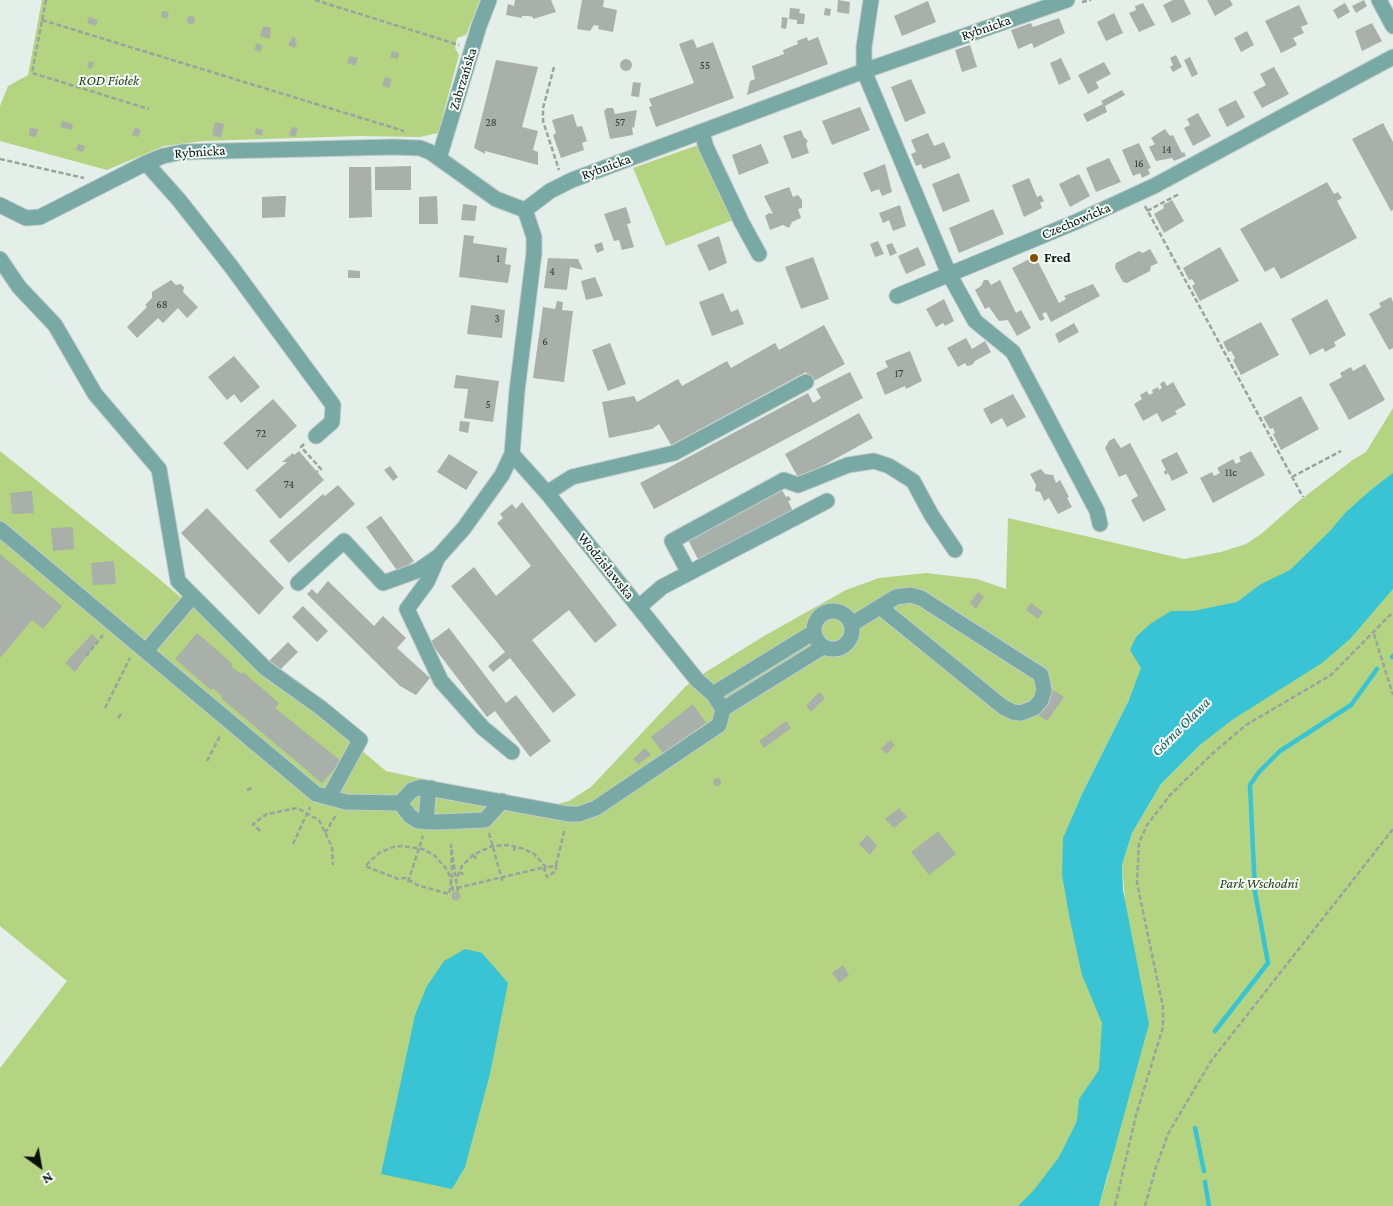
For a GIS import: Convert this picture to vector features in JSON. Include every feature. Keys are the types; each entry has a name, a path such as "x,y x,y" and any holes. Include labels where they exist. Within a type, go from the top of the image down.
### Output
{"street":[{"name":"Zabrzańska","path":"439,158 479,26 490,0"},
{"path":"871,0 864,47 864,71 949,274 976,320 1013,352 1097,511 1100,524"},
{"name":"Rybnicka","path":"0,205 26,218 40,217 146,163 163,156 196,150 420,148 439,158 496,199 525,210 560,185 864,71 1067,0"},
{"path":"1380,0 1393,26"},
{"name":"Czechowicka","path":"897,296 1078,221 1154,186 1393,57"},
{"path":"702,132 706,147 744,228 759,254"},
{"path":"146,163 179,200 230,265 332,405 332,422 322,431"},
{"path":"298,583 344,541 383,583 418,570 439,556 464,528 502,475 512,454 517,391 534,254 534,237 525,210"},
{"path":"0,259 19,287 55,325 95,394 159,469 178,581 265,668 321,708 360,740 329,798"},
{"path":"547,493 572,477 674,452 806,382"},
{"name":"Wodzisławska","path":"512,454 547,493 697,680 713,694 723,709"},
{"path":"689,573 672,541 784,480 798,485 848,464 874,461 890,466 913,481 932,516 955,550"},
{"path":"638,607 662,587 827,500"},
{"path":"0,529 316,794 346,802 400,803 412,790 422,787 568,814 579,814 596,808 719,725 723,709 796,666 823,647"},
{"path":"439,556 427,582 407,609 441,681 483,728 512,752"},
{"path":"852,624 896,597 910,595 933,604 1041,675 1044,690 1041,700 1027,712 1008,710 880,607"},
{"path":"146,651 192,596"},
{"path":"830,610 845,614 852,624 852,633 847,644 835,649 823,647 816,639 814,632 817,618 830,610"},
{"path":"713,694 814,632"},
{"path":"426,822 428,796 431,788"},
{"path":"400,803 410,816 418,821 426,822 485,820 502,801"}],"path":[{"path":"46,0 32,73 148,109"},
{"path":"315,0 456,44"},
{"path":"42,20 404,131 404,137"},
{"path":"554,67 543,108 543,121 561,176"},
{"path":"0,159 86,178"},
{"path":"1179,194 1147,210 1303,497"},
{"path":"318,472 321,469 301,447 322,431"},
{"path":"1292,477 1341,451"},
{"path":"1115,1206 1136,1116 1163,1027 1163,1008 1137,883 1139,843 1147,825 1171,794 1213,753 1246,726 1331,675 1393,612"},
{"path":"1374,633 1393,695"},
{"path":"105,708 135,650 142,655 146,651"},
{"path":"118,718 121,714"},
{"path":"207,761 225,726"},
{"path":"247,790 252,788"},
{"path":"260,831 253,824 268,815 297,808 319,820 332,847 333,865"},
{"path":"325,833 338,810"},
{"path":"293,844 307,814"},
{"path":"456,880 459,872 473,855 492,846 515,846 533,856 545,869 547,877 556,871 568,814"},
{"path":"1145,1206 1168,1134 1211,1061 1393,829"},
{"path":"453,891 451,881 436,859 419,848 399,848 380,854 365,866 398,879 409,880 417,885 449,894 451,881 451,845 457,890 501,877 542,868 545,869 556,864"},
{"path":"492,846 503,883"},
{"path":"514,851 515,846"},
{"path":"409,880 419,848"},
{"path":"473,855 477,860"},
{"path":"459,872 465,875"}],"green space":[{"name":"ROD Fiołek","path":"42,0 480,0 466,35 457,38 455,48 459,55 438,133 420,137 358,136 203,141 164,146 107,170 0,141 0,106 8,86 28,75"},
{"path":"698,145 733,220 666,246 633,168"},
{"path":"1393,408 1393,535 1129,700 1082,794 1063,839 1123,991 1076,1206 0,1206 0,1068 67,981 0,926 0,451 151,572 386,771 549,806 569,801 591,787 686,686 690,683 691,685 701,675 764,636 846,590 879,578 926,573 977,579 1006,589 1008,518 1184,559 1221,552 1246,544 1261,534 1299,501 1366,452"},
{"name":"Park Wschodni","path":"1393,553 1393,1206 1099,1206 1109,1172 1125,901 1122,865 1132,833 1161,784"}],"water":[{"name":"Górna Oława","path":"1393,473 1393,589 1350,639 1322,663 1232,720 1201,744 1161,784 1132,833 1122,865 1123,890 1149,1024 1099,1206 1018,1206 1034,1190 1059,1157 1077,1121 1079,1099 1099,1070 1102,1023 1082,975 1070,920 1062,875 1063,838 1082,794 1129,700 1141,668 1130,650 1136,637 1150,624 1171,611 1193,611 1237,602 1261,584 1290,570 1330,531 1346,512"},
{"path":"465,949 482,953 508,983 490,1074 465,1167 452,1189 381,1174 415,1015 427,986 444,961"}],"building":[{"path":"515,0 551,0 556,12 533,19 533,17 528,16 522,16 522,18 506,15 508,4 514,6"},
{"path":"582,0 604,0 603,7 617,10 613,32 598,29 599,26 594,25 590,31 577,29"},
{"path":"838,0 850,2 849,14 837,12"},
{"path":"1173,0 1184,0 1191,14 1172,23 1163,5"},
{"path":"1207,0 1230,0 1233,5 1215,16"},
{"path":"1364,0 1367,6 1356,13 1352,6"},
{"path":"928,1 936,22 902,36 894,16"},
{"path":"1143,3 1155,25 1139,32 1129,13 1136,10 1135,6"},
{"path":"1345,3 1350,12 1338,19 1333,10"},
{"path":"1299,5 1308,24 1301,27 1304,33 1293,38 1297,45 1281,53 1265,21"},
{"path":"790,8 800,9 799,13 805,14 804,24 797,24 797,20 789,19"},
{"path":"825,8 831,9 830,16 824,15"},
{"path":"162,11 169,12 167,19 161,17"},
{"path":"1114,13 1123,33 1106,41 1097,22"},
{"path":"191,16 195,20 191,24 187,20"},
{"path":"89,17 98,20 96,26 87,23"},
{"path":"782,17 788,18 786,29 781,28"},
{"path":"1059,18 1065,33 1034,48 1032,43 1018,49 1011,30 1031,23 1033,27"},
{"path":"1372,23 1382,41 1362,51 1355,31"},
{"path":"263,26 271,28 270,39 260,36"},
{"path":"1247,31 1254,45 1241,52 1234,38"},
{"path":"292,37 296,38 295,48 288,45"},
{"path":"807,37 808,41 818,37 828,64 747,95 750,81 755,79 752,66 784,54 783,50 798,44 797,41"},
{"path":"693,39 697,48 713,42 734,98 656,127 649,107 652,106 649,99 694,83 679,44"},
{"path":"257,43 263,46 260,52 254,50"},
{"path":"970,45 977,67 962,72 955,50"},
{"path":"392,51 399,53 398,59 390,57"},
{"path":"1176,55 1182,67 1173,72 1170,67 1173,65 1170,58"},
{"path":"349,56 358,58 355,66 347,63"},
{"path":"1190,57 1198,74 1192,77 1184,60"},
{"path":"1061,58 1071,79 1059,85 1050,63"},
{"path":"624,59 628,59 632,65 628,71 624,71 620,67 620,63"},
{"path":"496,60 538,67 522,127 538,131 533,150 538,152 538,165 485,151 485,154 474,148"},
{"path":"89,61 94,62 92,69 87,68"},
{"path":"1104,62 1111,74 1096,82 1099,88 1088,94 1078,75"},
{"path":"1274,67 1289,94 1262,108 1253,92 1266,85 1260,74"},
{"path":"385,77 392,79 389,88 382,86"},
{"path":"911,79 926,113 905,122 891,87"},
{"path":"633,82 641,83 639,97 631,96"},
{"path":"1122,90 1125,95 1105,106 1107,112 1087,122 1083,114 1103,104 1101,101"},
{"path":"1236,100 1245,117 1227,127 1218,109"},
{"path":"860,107 870,130 832,145 822,121"},
{"path":"607,108 613,108 615,114 637,110 634,128 632,127 633,135 610,139 604,111"},
{"path":"1198,113 1211,136 1193,146 1184,128 1190,125 1187,119"},
{"path":"573,114 577,127 582,126 587,141 582,143 584,150 561,158 553,135 556,133 552,120"},
{"path":"62,121 73,124 72,130 60,127"},
{"path":"215,122 224,124 221,138 212,135"},
{"path":"1383,123 1393,142 1393,210 1391,211 1352,139"},
{"path":"135,127 141,130 138,137 132,135"},
{"path":"292,127 298,128 295,137 289,135"},
{"path":"30,128 38,129 36,137 29,136"},
{"path":"256,128 263,130 262,136 255,134"},
{"path":"1165,129 1170,136 1173,135 1182,153 1184,152 1186,156 1174,161 1172,158 1156,161 1149,147 1155,144 1151,138"},
{"path":"801,130 808,141 806,144 809,153 792,159 783,136"},
{"path":"928,133 934,146 944,142 951,158 923,169 921,164 916,166 911,154 916,152 911,140"},
{"path":"1139,143 1151,168 1148,169 1150,174 1142,178 1140,173 1133,176 1122,150"},
{"path":"78,144 85,146 83,152 76,150"},
{"path":"761,144 769,163 739,175 732,155"},
{"path":"1109,158 1121,182 1096,192 1086,168"},
{"path":"885,164 892,192 882,196 879,189 871,192 863,173"},
{"path":"411,166 411,190 375,190 375,167"},
{"path":"349,167 371,167 372,217 349,218"},
{"path":"959,173 970,201 943,212 932,184"},
{"path":"1079,174 1090,196 1070,207 1059,184"},
{"path":"1029,178 1037,197 1041,195 1044,201 1040,203 1042,208 1024,217 1012,185"},
{"path":"1327,182 1334,194 1338,192 1342,198 1337,201 1357,238 1281,279 1274,267 1265,272 1240,229"},
{"path":"789,187 793,197 798,195 802,200 802,208 798,209 801,218 792,222 789,228 783,225 770,230 765,216 769,213 773,214 764,196"},
{"path":"286,196 285,217 262,218 262,197"},
{"path":"437,196 438,224 419,224 419,197"},
{"path":"1172,200 1184,221 1164,233 1154,214 1164,208 1163,205"},
{"path":"463,204 477,206 475,221 461,220"},
{"path":"900,205 906,226 893,231 889,220 883,223 879,213"},
{"path":"626,207 631,223 627,224 634,247 622,250 619,240 614,241 604,214"},
{"path":"993,209 1004,234 959,253 949,228"},
{"path":"464,235 474,236 473,243 507,248 505,264 511,265 508,283 459,277"},
{"path":"719,236 727,263 709,271 697,245"},
{"path":"878,241 884,254 875,257 870,244"},
{"path":"602,242 604,250 597,253 594,245"},
{"path":"892,243 897,253 890,256 886,245"},
{"path":"918,247 926,265 906,274 898,256"},
{"path":"1220,247 1239,281 1200,301 1192,286 1195,284 1192,279 1189,280 1183,268"},
{"path":"1150,249 1158,263 1151,266 1150,271 1127,283 1123,282 1115,268 1116,263 1139,251 1143,253"},
{"path":"1035,256 1059,303 1066,299 1064,296 1093,284 1100,296 1051,322 1046,312 1042,314 1045,319 1040,321 1012,268"},
{"path":"813,257 829,299 801,309 785,267"},
{"path":"548,258 578,259 583,270 570,267 567,290 544,288"},
{"path":"348,270 360,271 360,278 348,278"},
{"path":"595,277 603,296 586,300 581,281"},
{"path":"171,280 176,285 181,284 184,287 183,292 198,307 187,318 178,308 163,323 158,318 137,338 127,327 147,307 145,305 152,298 152,292"},
{"path":"984,280 988,280 991,285 1000,280 1016,313 1021,310 1031,328 1017,336 1008,320 999,321 989,307 985,309 975,290 981,286"},
{"path":"723,293 731,312 738,309 744,324 712,336 699,302"},
{"path":"1391,297 1393,302 1393,348 1389,350 1369,314 1381,307 1379,303"},
{"path":"944,299 954,321 945,326 943,323 936,327 926,309"},
{"path":"1327,299 1346,335 1334,342 1336,346 1325,352 1323,348 1310,355 1291,319"},
{"path":"557,301 563,302 562,310 573,311 564,382 533,378 543,307 555,309"},
{"path":"471,305 505,310 502,338 467,334"},
{"path":"1261,322 1279,355 1241,375 1233,360 1235,358 1231,351 1228,352 1223,342"},
{"path":"1074,323 1079,332 1059,343 1055,334"},
{"path":"824,325 845,364 812,382 806,372 671,445 659,424 652,429 609,438 602,402 634,396 637,402 678,379 682,386 727,361 731,368 775,343 779,350"},
{"path":"966,338 972,349 985,341 991,352 975,361 972,365 967,366 965,363 958,367 947,348"},
{"path":"610,343 626,384 608,391 592,350"},
{"path":"910,351 922,381 906,389 905,386 885,395 876,373 888,367 885,361"},
{"path":"234,356 260,387 241,403 234,394 227,400 208,377"},
{"path":"1365,364 1385,400 1349,420 1329,384 1342,377 1340,373 1351,367 1353,371"},
{"path":"850,372 863,398 654,509 640,483 808,393 813,403 821,398 816,389"},
{"path":"456,375 499,381 493,422 464,418 468,389 454,388"},
{"path":"1164,381 1167,386 1173,382 1186,405 1175,411 1177,414 1162,422 1157,413 1143,421 1134,404 1142,399 1140,395 1147,391 1149,395 1153,393 1152,390 1158,387 1159,390 1162,388 1160,384"},
{"path":"1013,394 1026,417 1007,427 1002,418 991,424 983,409"},
{"path":"1301,396 1319,429 1281,450 1273,434 1275,433 1273,428 1270,429 1263,417"},
{"path":"273,399 297,426 247,470 223,443"},
{"path":"859,413 873,438 799,479 785,454"},
{"path":"460,421 470,422 468,433 459,431"},
{"path":"1114,438 1121,448 1130,443 1166,510 1143,522 1131,500 1138,496 1126,474 1119,477 1105,448 1109,441"},
{"path":"299,451 324,480 280,519 255,490 287,462 282,462 293,453 294,455"},
{"path":"1251,451 1265,475 1213,503 1200,478 1212,472 1214,476 1220,473 1217,468 1233,459 1236,464 1241,461 1239,457"},
{"path":"1177,452 1188,473 1172,481 1168,473 1165,475 1164,471 1166,470 1161,460"},
{"path":"449,454 478,472 466,490 437,472"},
{"path":"390,466 398,477 393,481 384,470"},
{"path":"1041,469 1045,474 1053,475 1056,483 1060,480 1072,507 1058,514 1049,498 1044,501 1040,492 1035,491 1036,485 1030,474"},
{"path":"338,485 355,504 289,563 269,541 323,494 325,496"},
{"path":"782,490 786,497 789,496 791,500 788,501 794,513 700,563 688,540"},
{"path":"32,491 34,513 12,514 10,493"},
{"path":"522,502 617,625 595,643 569,610 532,640 576,695 553,713 510,658 493,672 488,666 505,652 451,586 474,567 496,596 531,566 497,523 503,518 500,514 512,504 516,509"},
{"path":"207,508 284,588 259,615 181,533"},
{"path":"381,516 414,561 398,572 366,527"},
{"path":"73,527 74,549 53,551 51,528"},
{"path":"0,554 62,606 43,629 32,620 0,658"},
{"path":"114,561 116,584 93,585 91,563"},
{"path":"328,581 374,626 383,616 406,638 397,648 430,678 416,695 400,686 307,594 312,589 317,594"},
{"path":"978,592 984,597 976,609 970,603"},
{"path":"1031,603 1043,612 1038,619 1026,610"},
{"path":"303,606 328,631 317,642 292,617"},
{"path":"449,628 506,703 516,695 551,741 530,757 495,711 487,717 430,642"},
{"path":"197,633 233,664 231,666 241,674 243,672 279,703 275,708 341,761 322,783 221,698 222,696 213,688 211,690 175,659"},
{"path":"92,634 98,640 75,672 65,663"},
{"path":"288,642 298,652 279,671 269,661"},
{"path":"1053,690 1064,697 1047,721 1038,715"},
{"path":"819,692 825,698 811,712 806,706"},
{"path":"693,704 706,723 663,753 651,737"},
{"path":"786,721 791,728 764,748 759,741"},
{"path":"890,740 895,745 886,754 881,749"},
{"path":"645,748 651,755 638,764 633,759"},
{"path":"717,778 721,782 717,786 713,782"},
{"path":"899,808 907,817 894,828 885,819"},
{"path":"938,831 956,854 929,875 911,852"},
{"path":"867,835 877,845 870,855 859,844"},
{"path":"456,892 460,896 456,900 452,896"},
{"path":"843,965 849,975 839,983 832,973"}],"waterway":[{"path":"1215,1031 1268,963 1255,892 1250,785 1259,772 1280,751 1351,705 1377,669"},
{"path":"1195,1128 1204,1171"},
{"path":"1205,1182 1209,1206"}],"place":[{"name":"Fred","path":"1034,258"}]}
